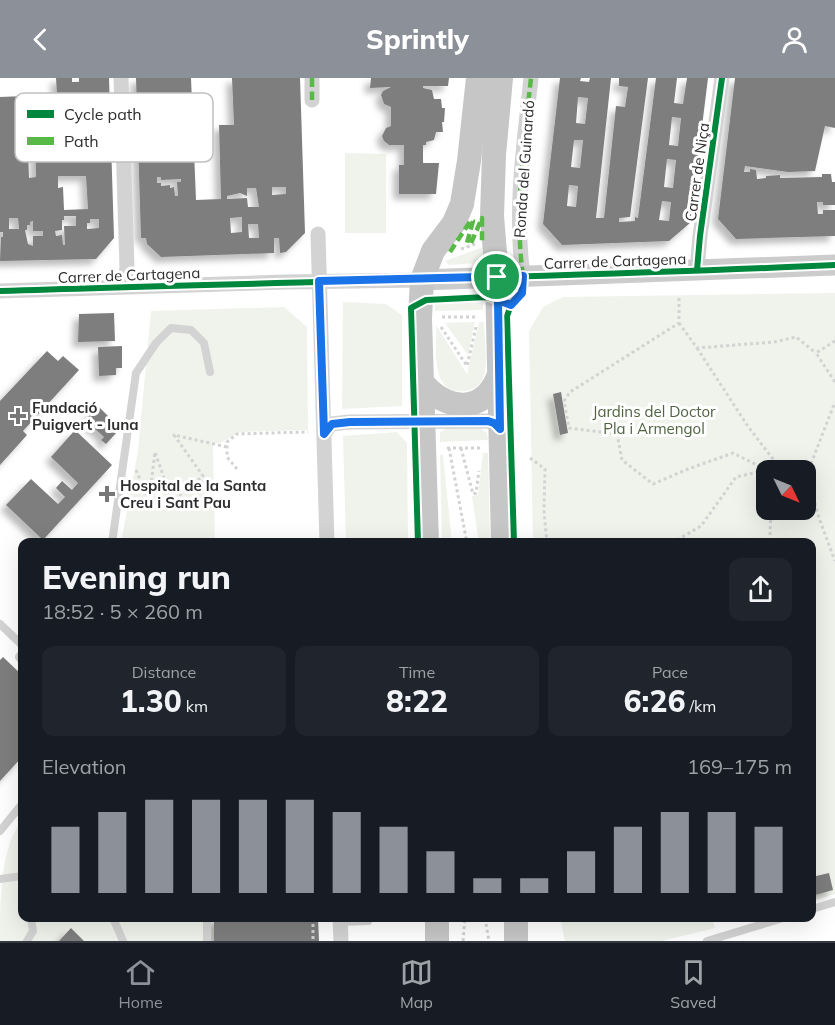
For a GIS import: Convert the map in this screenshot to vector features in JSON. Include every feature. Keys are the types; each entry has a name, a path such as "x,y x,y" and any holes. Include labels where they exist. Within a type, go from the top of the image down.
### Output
{"main road":[{"path":"427,538 420,318 422,280 433,251 453,223 462,204 478,78"},
{"name":"Ronda del Guinardó","path":"501,78 494,155 492,216 497,277 503,538"},
{"path":"422,382 440,399 452,404 466,405 478,402 488,395 498,377"},
{"path":"437,922 437,941"},
{"path":"516,922 516,941"}],"street":[{"path":"121,78 121,93"},
{"path":"312,78 312,100"},
{"name":"Ronda del Guinardó","path":"523,276 518,242 521,173 531,78"},
{"name":"Carrer de Niça","path":"697,270 722,78"},
{"path":"123,286 127,268 124,162"},
{"path":"318,234 318,434 327,538"},
{"name":"Carrer de Cartagena","path":"0,291 422,280 835,265"},
{"path":"318,434 332,424 338,423 488,421 500,429"},
{"path":"340,922 341,941"}],"lane":[{"path":"113,538 136,373 156,343 171,328 190,330 204,343 210,372"},
{"path":"0,624 18,641"},
{"path":"0,831 18,809"},
{"path":"0,879 18,877"},
{"path":"816,908 835,902"},
{"path":"27,941 33,930 32,922"},
{"path":"115,922 123,941"},
{"path":"207,922 207,941"},
{"path":"707,941 770,922"}],"path":[{"path":"454,252 482,242"},
{"path":"679,298 679,323 747,425 774,460"},
{"path":"439,317 440,326 467,366 477,317 446,318"},
{"path":"679,323 570,392 564,401 568,428 617,434 622,460 654,484 733,453 756,464"},
{"path":"697,348 774,342 795,337 816,353 835,382"},
{"path":"816,353 835,341"},
{"path":"812,460 835,402"},
{"path":"237,469 227,457 227,442 237,434 308,432 318,434"},
{"path":"119,503 172,501 202,476 174,435 227,447"},
{"path":"437,448 478,448"},
{"path":"448,448 466,538"},
{"path":"461,448 472,494 476,493 479,471"},
{"path":"148,501 155,452 172,501 178,507 211,506"},
{"path":"530,458 545,469 544,511 547,538"},
{"path":"124,465 138,471 148,501"},
{"path":"681,538 701,526 736,477 756,472"},
{"path":"816,508 835,561"},
{"path":"770,535 771,520"},
{"path":"313,922 313,941"},
{"path":"463,941 465,922"},
{"path":"486,922 489,941"}],"green space":[{"path":"345,153 386,154 386,233 345,233"},
{"path":"483,247 483,258 478,263 449,265 445,261"},
{"name":"Jardins del Doctor Pla i Armengol","path":"835,293 835,894 816,900 816,538 533,538 529,331 543,307 563,297"},
{"path":"483,300 483,310 435,311 435,302"},
{"path":"343,302 386,304 402,315 402,406 342,409"},
{"path":"284,307 307,327 308,430 240,432 222,442 213,444 215,538 122,538 138,451 151,311"},
{"path":"475,322 468,355 445,323"},
{"path":"479,322 484,322 486,358 483,378 473,389 453,391 445,386 437,368 436,325 467,374"},
{"path":"446,428 480,428 487,433 488,440 440,442 440,433"},
{"path":"397,432 407,443 408,538 346,538 343,436"},
{"path":"483,453 488,453 490,538 478,538 472,496 478,495"},
{"path":"440,455 443,455 451,538 442,538"},
{"path":"18,826 18,922 214,922 214,941 84,941 71,928 59,941 0,941 1,893 5,860"},
{"path":"561,922 713,922 715,928 662,941 565,941"}],"building":[{"path":"56,78 72,78 72,82 79,82 79,78 109,78 109,93 57,93"},
{"path":"136,78 191,78 192,93 136,93"},
{"path":"232,78 300,78 305,233 286,252 280,253 279,238 274,238 274,253 161,257 147,244 146,238 141,238 139,162 194,162 196,200 221,199 219,125 234,125","holes":["157,177 161,177 161,180 181,179 181,182 177,182 178,196 175,196 174,187 161,186 161,183 157,183","272,187 286,187 286,194 272,195","247,188 256,188 259,207 248,207 247,198 227,199 227,196 240,193 247,196","242,217 242,232 231,233 230,218","248,224 258,224 259,238 249,238"]},
{"path":"371,78 449,78 448,86 423,86 423,88 432,90 434,99 441,99 442,108 445,108 444,122 442,122 443,132 436,132 434,140 423,145 423,163 439,163 436,194 399,194 399,165 404,165 404,145 389,145 382,136 386,128 391,126 391,107 384,104 381,95 383,91 391,87 370,88"},
{"path":"560,78 581,78 580,81 589,82 590,78 611,78 596,218 604,218 616,106 625,107 628,87 619,86 619,78 648,78 630,217 619,218 619,222 635,221 635,217 638,218 656,78 677,78 674,103 683,104 687,78 708,78 690,223 669,241 562,245 543,224","holes":["578,97 588,98 585,124 576,123","672,117 681,118 678,146 669,145","574,140 583,140 580,168 571,167","667,159 676,160 673,188 664,187","569,185 578,186 576,207 567,206","662,201 671,202 669,221 659,220"]},
{"path":"735,78 835,78 835,128 825,126 815,171 788,172 745,166 744,172 750,172 750,169 756,170 757,179 780,175 780,178 822,177 822,174 831,174 832,182 835,182 835,205 823,205 823,202 817,202 818,214 823,214 823,210 835,210 835,236 736,239 718,219"},
{"path":"15,96 15,162 28,162 29,178 36,177 36,162 112,162 114,238 96,259 0,261 3,232 0,232 0,97","holes":["58,176 86,176 88,209 64,210 63,187 58,188","64,216 76,216 76,226 64,226 65,245 63,245 62,235 56,236 55,231 62,230 62,220","9,218 18,218 19,229 9,229","90,219 99,219 99,228 87,229","33,221 33,231 43,231 43,236 33,236 33,246 28,244 25,230"]},
{"path":"114,313 115,341 78,342 79,314"},
{"path":"122,346 122,368 116,368 116,375 99,376 98,347"},
{"name":"Fundació Puigvert - Iuna","path":"47,351 58,361 63,356 79,370 23,431 27,435 0,465 0,401"},
{"path":"561,392 568,433 560,435 553,394"},
{"path":"98,406 116,424 114,427 118,431 106,444 101,440 104,437 85,420"},
{"path":"75,430 112,465 45,538 41,538 6,505 31,479 58,504 65,497 56,488 62,481 72,490 78,483 51,457"},
{"path":"3,657 18,671 18,761 0,781 0,660"},
{"path":"829,873 833,890 816,895 816,876"},
{"path":"214,922 318,922 319,941 214,941"},
{"path":"71,928 84,941 59,941"}],"marked path":[{"path":"312,78 312,100"},
{"path":"523,276 519,226 523,152 531,78"},
{"path":"450,252 471,220 473,221 467,243 471,243 482,218 482,242"}],"cycle path":[{"path":"697,270 722,78"},
{"path":"0,291 522,277 835,265"},
{"path":"514,538 507,316 511,305 522,293 523,276"},
{"path":"418,538 411,308 426,300 487,297 511,305"}],"place":[{"name":"Fundació Puigvert - Iuna","path":"18,416"},
{"name":"Hospital de la Santa Creu i Sant Pau","path":"107,494"}],"route":[{"path":"523,276 522,293 511,305 498,300 500,429 488,421 350,422 332,424 324,434 319,281 497,277 523,276"}]}
